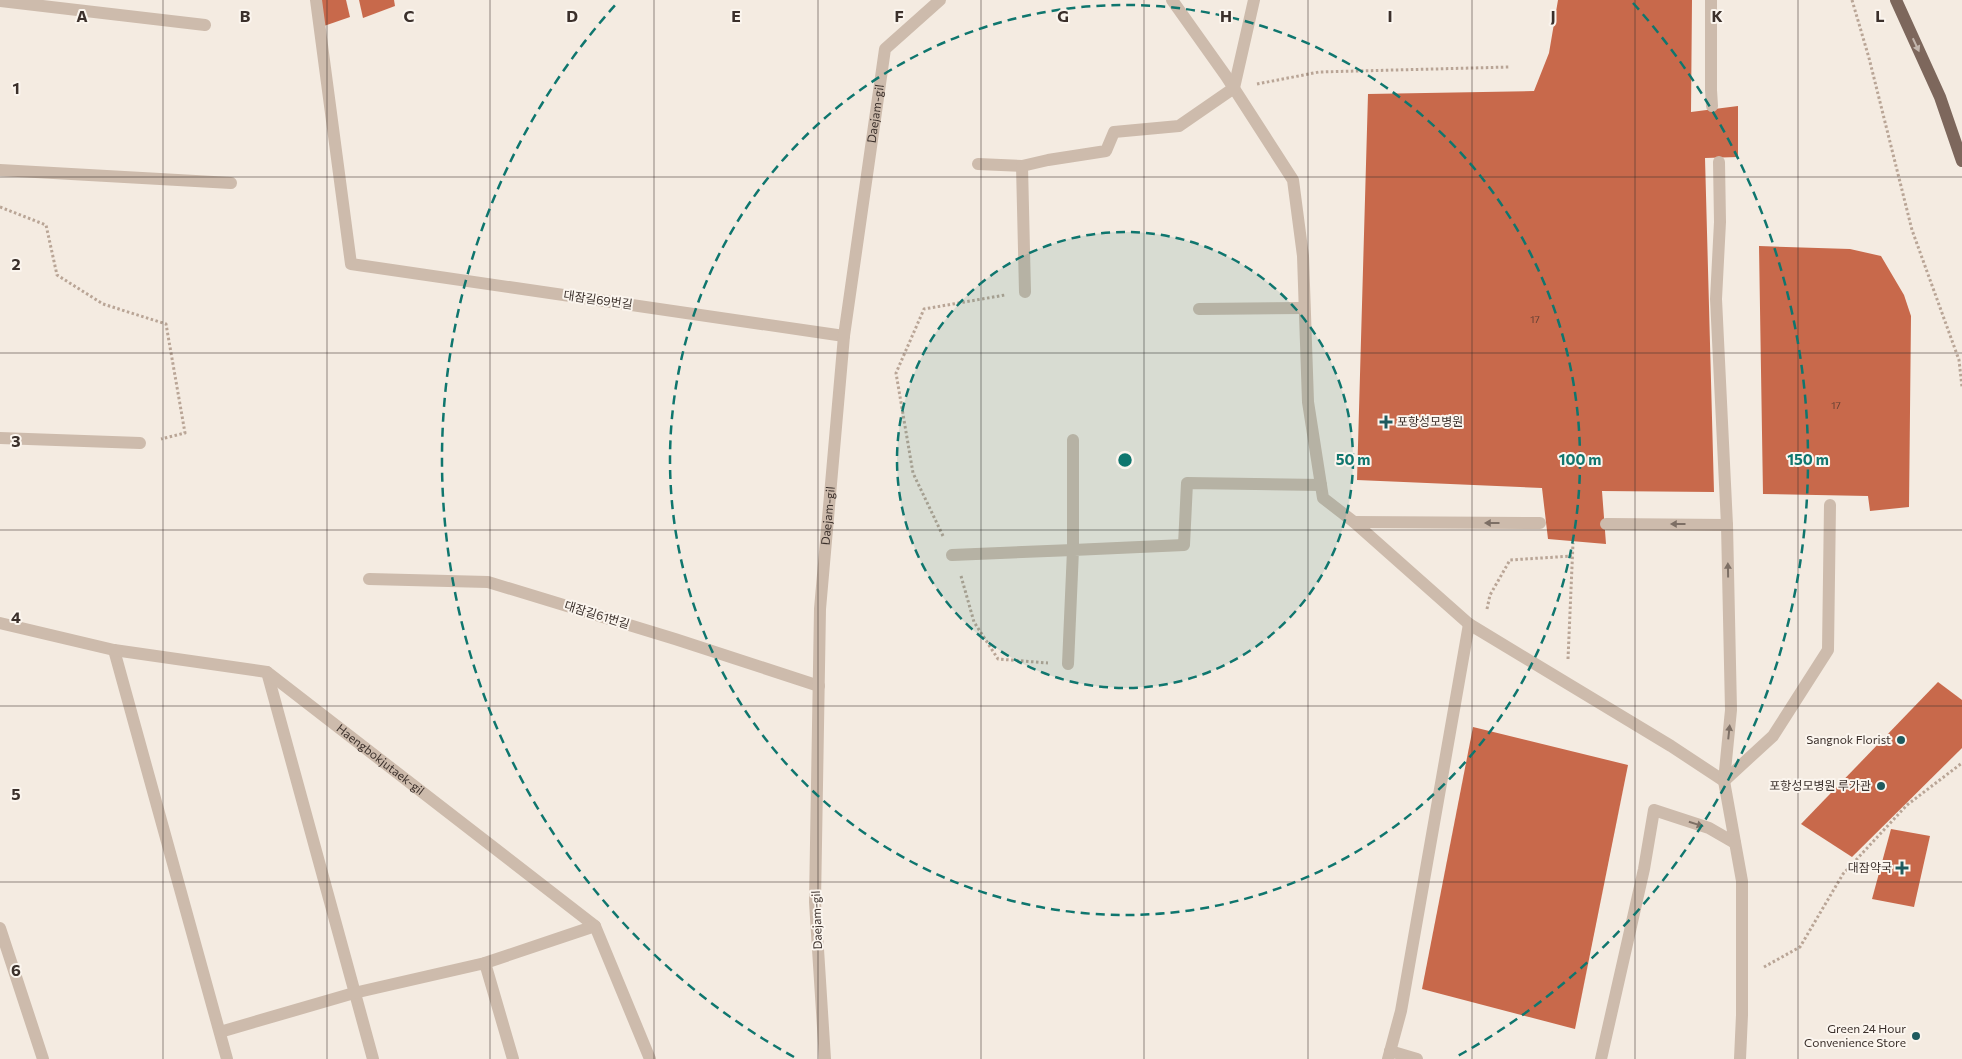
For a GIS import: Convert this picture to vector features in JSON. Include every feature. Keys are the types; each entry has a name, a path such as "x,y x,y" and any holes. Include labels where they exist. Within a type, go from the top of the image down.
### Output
{"main road":[{"path":"1896,0 1940,97 1962,161"}],"street":[{"name":"대잠길69번길","path":"316,0 351,264 844,336"},
{"name":"Daejam-gil","path":"824,1059 815,902 820,609 844,336 885,49 940,0"},
{"path":"1172,0 1234,88 1293,180 1303,256 1308,402 1323,498 1354,522 1469,624 1724,781"},
{"path":"978,164 1022,166 1106,151 1114,132 1178,126 1234,88 1254,0"},
{"path":"1711,0 1710,90 1712,106"},
{"path":"0,1 205,24"},
{"path":"1719,162 1720,222 1716,299 1727,525 1731,710 1724,781 1742,881 1740,1059"},
{"path":"1022,166 1025,292"},
{"path":"0,170 231,183"},
{"path":"1199,309 1304,308"},
{"path":"0,438 140,443"},
{"path":"1068,664 1073,550 1073,440"},
{"path":"952,555 1184,545 1187,483 1321,486"},
{"path":"1724,781 1773,736 1828,650 1830,505"},
{"path":"1354,522 1540,523"},
{"path":"1606,524 1727,525"},
{"name":"대잠길61번길","path":"369,579 488,582 675,639 819,686"},
{"name":"Haengbokjutaek-gil","path":"0,623 114,650 267,672 595,926 650,1059"},
{"path":"1417,1059 1389,1055 1401,1011 1469,624"},
{"path":"114,650 227,1059"},
{"path":"267,672 373,1059"},
{"path":"1600,1059 1644,869 1654,810 1709,828 1735,843"},
{"path":"220,1032 354,993 485,963 595,926"},
{"path":"0,928 43,1059"},
{"path":"485,963 513,1059"}],"path":[{"path":"1852,0 1869,58 1912,230 1959,360 1962,386"},
{"path":"1234,88 1319,72 1510,67"},
{"path":"0,207 46,225 57,275 104,304 166,324 185,434 140,443"},
{"path":"1025,292 924,309 896,373 913,473 960,571 974,622 998,659 1068,664"},
{"path":"1566,682 1573,543"},
{"path":"1482,631 1490,594 1510,560 1572,556"},
{"path":"1742,980 1800,947 1843,874 1907,804 1962,763"}],"building":[{"path":"320,0 346,0 350,17 324,26"},
{"path":"359,0 394,0 395,6 363,18"},
{"name":"포항성모병원","path":"1558,0 1692,0 1691,112 1738,106 1738,157 1705,158 1714,492 1602,491 1606,544 1548,539 1542,488 1357,480 1368,94 1534,91 1549,53"},
{"path":"1759,246 1850,249 1881,256 1904,295 1911,316 1909,507 1870,511 1868,496 1763,494"},
{"name":"포항성모병원 루가관","path":"1938,682 1962,700 1962,748 1852,857 1801,824"},
{"path":"1473,727 1628,765 1575,1029 1422,989"},
{"name":"대잠약국","path":"1891,829 1930,836 1914,907 1872,899"}],"place":[{"name":"포항성모병원","path":"1386,422"},
{"name":"Sangnok Florist","path":"1901,740"},
{"name":"포항성모병원 루가관","path":"1881,786"},
{"name":"대잠약국","path":"1902,868"},
{"name":"Green 24 Hour Convenience Store","path":"1916,1036"}]}
